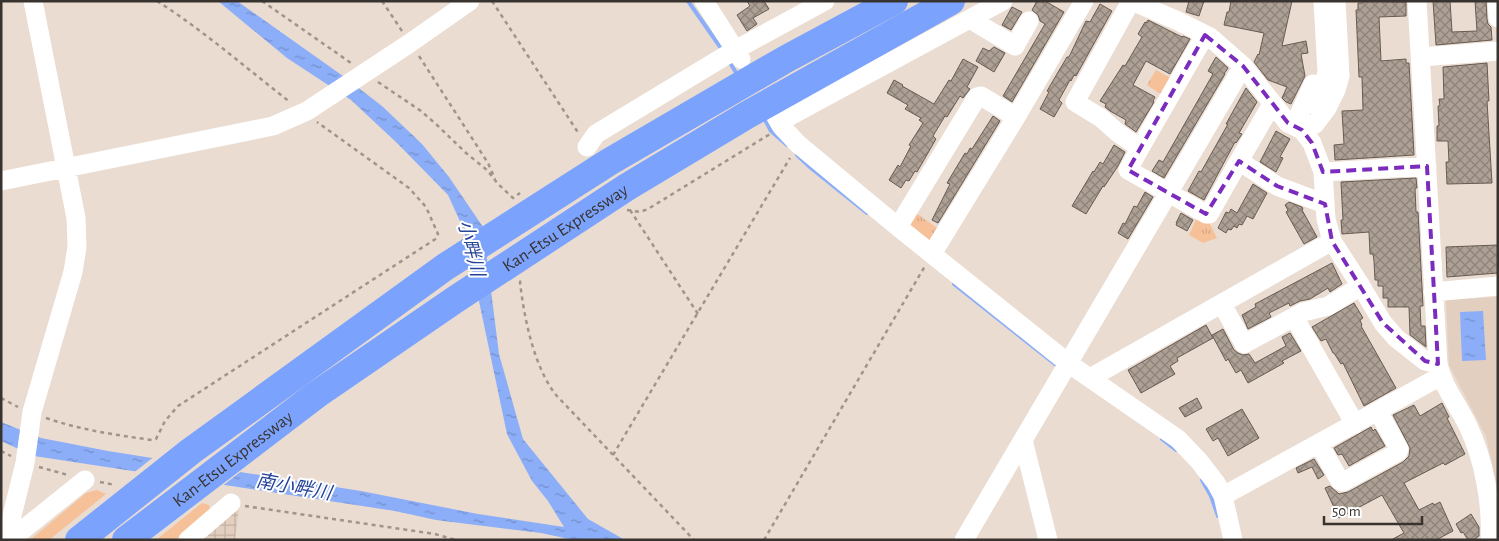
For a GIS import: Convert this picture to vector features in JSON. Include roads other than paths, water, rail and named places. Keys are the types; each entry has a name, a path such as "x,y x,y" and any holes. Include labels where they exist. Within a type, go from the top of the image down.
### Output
{"highway":[{"name":"Kan-Etsu Expressway","path":"79,540 191,451 598,154 786,59 894,1"},
{"name":"Kan-Etsu Expressway","path":"126,540 316,395 456,299 628,203 747,115 960,10"}],"street":[{"path":"8,540 25,461 32,415 73,272 77,247 76,218 67,167 33,1"},
{"path":"1,180 273,126 305,112 470,1"},
{"path":"704,1 739,55"},
{"path":"598,154 596,134 739,55 824,1"},
{"path":"1004,1 960,10 779,122 798,144 898,227 1068,362 1178,439 1199,461 1216,483 1223,496 1234,540"},
{"path":"932,254 1084,1"},
{"path":"1140,148 1118,133 1101,118 1075,102 1131,1 1210,37 1243,66 1288,122 1302,130 1312,143 1323,172 1326,219 1332,242 1383,323 1396,338 1439,370"},
{"path":"1302,130 1299,115 1313,84 1317,66 1310,1"},
{"path":"1302,130 1323,88 1327,72 1327,49 1322,1"},
{"path":"1302,130 1316,124 1327,108 1336,90 1340,76 1336,1"},
{"path":"1417,1 1439,370 1469,427 1479,455 1491,518 1488,538"},
{"path":"1497,1 1498,18"},
{"path":"960,10 1014,46 1029,21"},
{"path":"1205,35 1128,170 1209,214 1272,104"},
{"path":"1421,57 1498,51"},
{"path":"964,540 1243,66"},
{"path":"898,227 977,97 981,96 1016,117"},
{"path":"1239,161 1277,186 1325,204"},
{"path":"1323,172 1427,166"},
{"path":"1090,378 1332,242"},
{"path":"1222,304 1244,344 1303,312 1328,306 1361,286"},
{"path":"1433,292 1498,286"},
{"path":"1294,317 1355,424"},
{"path":"1223,496 1378,411 1439,370"},
{"path":"1319,444 1340,481 1343,482 1398,452 1378,411"},
{"path":"1023,440 1048,540"},
{"path":"8,540 86,480"},
{"path":"188,540 231,503"}],"water":[{"path":"218,1 237,1 343,76 382,106 422,144 449,177 483,227 499,354 523,439 588,519 625,540 574,540 541,533 436,520 395,511 34,456 1,441 1,422 41,438 108,451 361,491 478,514 564,527 548,501 532,481 507,434 464,230 448,195 351,100 287,58"},
{"path":"1483,311 1486,360 1462,361 1460,312"}],"waterway":[{"path":"688,1 723,51"},
{"path":"729,61 738,76"},
{"path":"763,116 771,131 787,145"},
{"path":"797,155 867,213"},
{"path":"954,284 1060,368"},
{"path":"1162,439 1176,450"},
{"path":"1202,480 1211,496 1218,516"}],"water label":[{"name":"小畔川","path":"472,248"},
{"name":"南小畔川","path":"294,486"}]}
